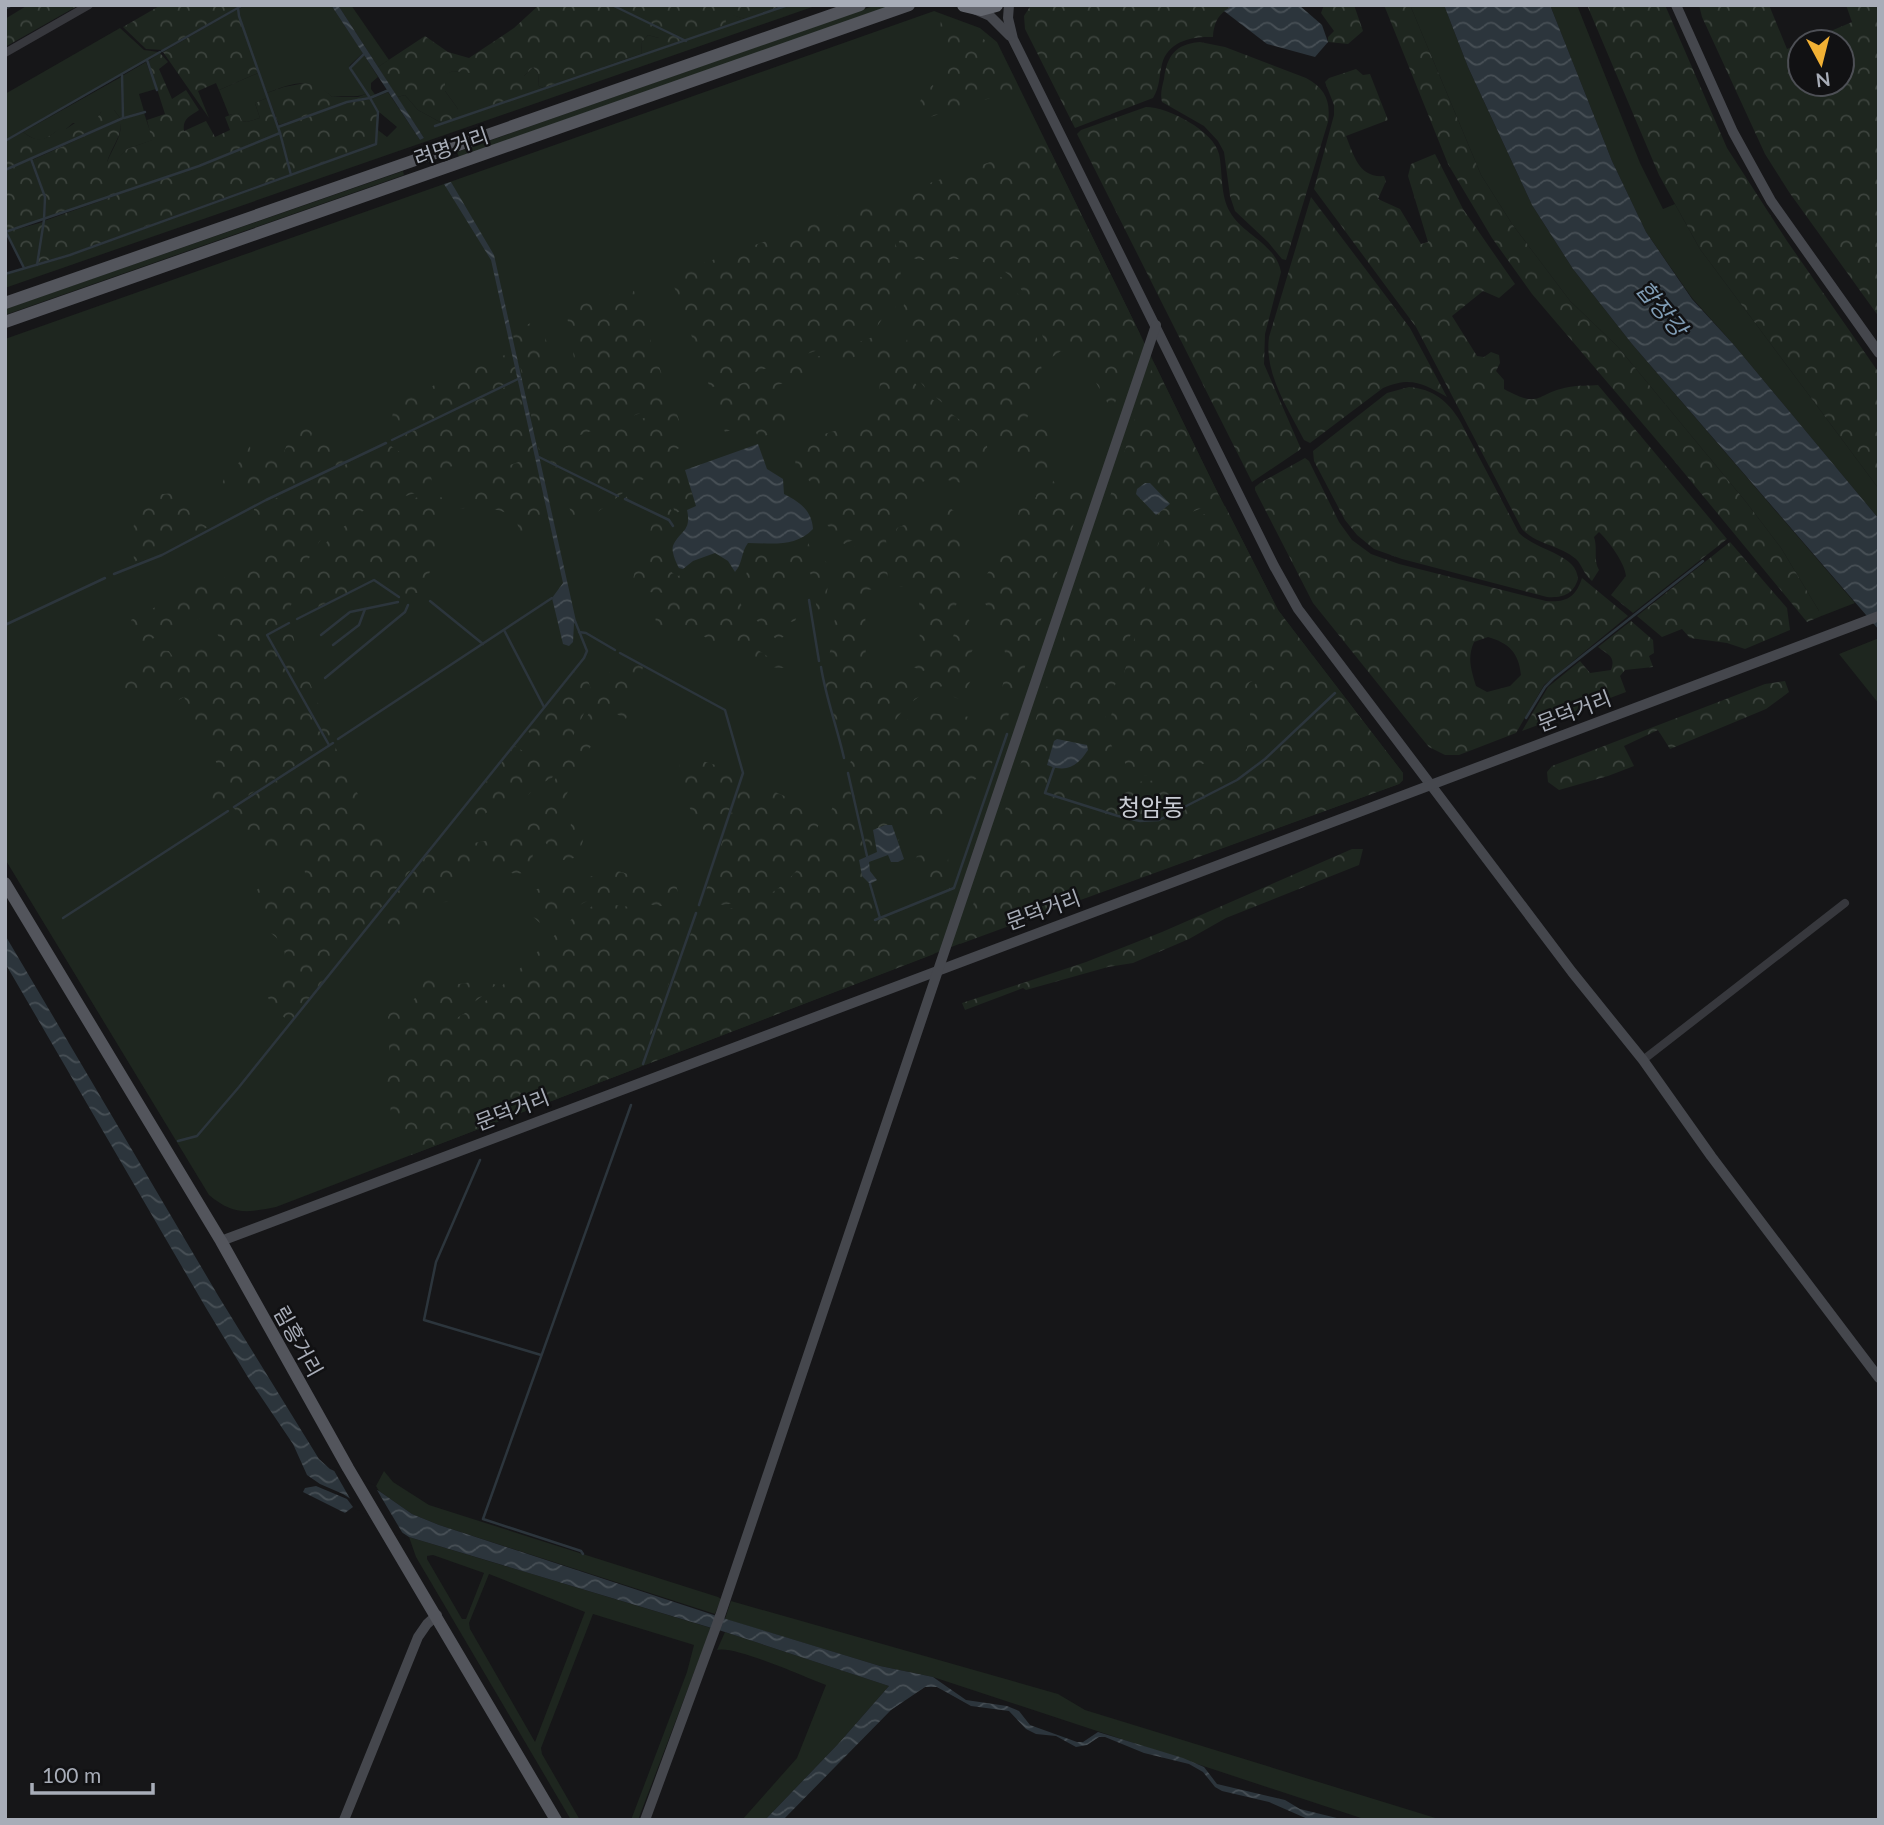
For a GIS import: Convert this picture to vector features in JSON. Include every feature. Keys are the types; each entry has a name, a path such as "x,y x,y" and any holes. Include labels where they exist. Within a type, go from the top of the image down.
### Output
{"highway":[{"path":"967,7 981,9 996,5"}],"main road":[{"name":"려명거리","path":"5,303 860,5"},
{"name":"려명거리","path":"5,322 909,5"},
{"name":"림흥거리","path":"5,883 221,1241 348,1468 438,1615 556,1820"}],"street":[{"path":"5,53 89,5"},
{"path":"1009,5 1008,18 1013,39 1274,566 1298,609 1432,784 1447,809 1643,1060 1711,1156 1879,1378"},
{"path":"1676,5 1733,132 1771,201 1879,353"},
{"path":"967,7 990,16 1013,39"},
{"path":"645,1820 720,1616 1156,325"},
{"name":"문덕거리","path":"221,1241 1879,616"},
{"path":"1643,1060 1845,903"},
{"path":"344,1820 418,1637 438,1615"}],"green space":[{"path":"28,5 79,5 5,47 5,19"},
{"path":"161,5 241,5 162,50 146,49 123,27"},
{"path":"245,5 331,5 363,53 349,68 366,94 332,97 316,86 301,83 267,93 239,17 239,9"},
{"path":"338,5 351,5 389,60 378,67"},
{"path":"539,5 784,5 745,19 725,13 726,23 721,27 669,46 659,38 648,35 642,42 641,54 543,88 539,86 538,73 533,67 524,76 524,88 513,98 484,108 476,103 470,73 453,71 445,75 445,91 458,109 456,118 442,123 418,110 405,95 397,97 378,67 425,36 448,52 469,58 514,28"},
{"path":"784,5 818,5 5,288 5,275 70,256 376,144 378,130 387,137 397,127 379,112 371,99 388,92 420,140 424,138 397,97 405,95 418,110 442,123 458,109 445,91 445,74 453,71 524,76 533,67 538,73 539,86 543,88 641,54 642,42 648,35 659,38 725,12 745,19"},
{"path":"876,5 893,5 459,157 457,152"},
{"path":"1031,5 1234,5 1218,18 1213,37 1189,39 1170,50 1162,64 1153,98 1075,128 1025,29 1024,16"},
{"path":"1324,5 1354,5 1363,31 1348,44 1328,42 1328,37 1334,31 1321,13"},
{"path":"1384,5 1410,5 1481,175 1512,224 1570,301 1617,346 1746,502 1781,548 1819,611 1819,617 1807,622 1532,294 1492,238 1448,164"},
{"path":"1410,5 1444,5 1468,67 1532,205 1573,269 1632,344 1855,603 1819,617 1819,611 1781,548 1746,502 1617,346 1570,301 1512,224 1481,175"},
{"path":"1550,5 1577,5 1640,163 1663,209 1675,204 1700,249 1879,489 1879,519 1692,298 1646,232 1612,161"},
{"path":"1587,5 1665,5 1727,148 1787,241 1879,373 1879,489 1700,249 1659,175"},
{"path":"1699,5 1769,5 1786,47 1786,98 1856,98 1856,28 1838,28 1852,22 1846,5 1879,5 1879,317 1789,192 1765,154 1702,17"},
{"path":"238,9 258,73 219,90 216,83 198,91 209,118 163,52"},
{"path":"934,11 980,28 997,42 1278,610 1403,773 1403,780 1399,784 993,931 276,1207 240,1211 218,1202 209,1195 5,859 5,339"},
{"path":"941,20 984,39 997,53 1016,90 930,117 915,111 926,90 933,85 938,100 963,89 958,75 948,76 948,32 940,28"},
{"path":"120,28 144,50 159,52 5,140 5,94"},
{"path":"1200,42 1225,47 1306,78 1318,86 1327,101 1328,122 1286,260 1235,211 1230,196 1224,152 1218,141 1204,126 1162,102 1165,71 1170,58 1184,45"},
{"path":"160,53 168,62 159,69 172,99 186,90 199,110 185,121 184,131 206,121 215,137 230,130 225,117 238,112 242,121 260,118 255,103 267,98 279,133 199,165 45,219 46,197 32,160 121,120 118,137 107,162 114,161 127,149 152,140 147,120 165,114 148,61"},
{"path":"364,55 378,77 371,83 371,89 376,96 370,98 351,68"},
{"path":"146,62 156,89 139,94 144,111 124,117 122,76"},
{"path":"1356,69 1363,75 1370,74 1388,120 1346,136 1363,169 1376,176 1384,176 1386,181 1378,199 1400,209 1421,244 1428,242 1408,176 1411,164 1435,154 1463,209 1515,284 1499,298 1483,291 1452,316 1477,356 1484,357 1491,352 1499,355 1500,363 1496,371 1504,380 1504,389 1525,398 1538,398 1569,387 1598,385 1727,539 1633,613 1611,595 1626,576 1616,552 1599,532 1594,537 1599,570 1592,581 1570,554 1522,529 1416,327 1314,189 1334,115 1334,105 1325,82 1329,78"},
{"path":"258,73 267,98 255,103 260,118 247,122 242,121 238,113 229,115 219,90"},
{"path":"121,77 122,117 114,110 101,112 95,123 73,123 42,140 34,139 23,132"},
{"path":"305,83 320,86 332,97 358,97 366,94 369,98 347,102 279,125 267,93"},
{"path":"370,99 378,113 375,143 292,174 279,127 348,103"},
{"path":"105,106 114,110 120,118 5,169 5,142 23,132 33,138 42,139 81,119 94,123"},
{"path":"1146,107 1177,116 1209,137 1219,154 1223,191 1230,212 1242,227 1273,254 1281,272 1265,334 1264,364 1301,449 1252,482 1077,134 1081,130"},
{"path":"144,113 153,140 127,149 114,162 107,162 119,137 121,120"},
{"path":"280,134 290,174 70,254 38,263 44,221"},
{"path":"1042,144 1049,149 1140,334 1112,411 1080,354 1061,351 1048,360 1045,342 1034,314 1012,278 993,265 981,262 913,258 901,246 890,210 894,199 901,194"},
{"path":"30,160 44,197 43,220 7,231 5,171"},
{"path":"403,171 404,175 5,315 5,309"},
{"path":"1311,197 1410,328 1447,397 1417,383 1393,384 1383,388 1310,443 1304,440 1279,390 1268,351 1269,337"},
{"path":"871,204 885,211 899,255 901,277 895,308 882,319 875,330 710,388 670,275"},
{"path":"43,222 36,264 24,267 7,232"},
{"path":"956,264 981,268 1005,279 1025,307 1039,344 1042,374 1038,395 1025,422 1007,439 989,435 926,389 915,375 905,346 911,326 903,310 909,274 920,266"},
{"path":"626,289 634,291 671,402 539,450 512,330 534,322 543,331 552,358 564,366 574,358 566,310"},
{"path":"873,337 896,345 910,376 920,390 981,436 987,445 988,464 968,485 943,480 923,482 910,494 902,519 844,544 822,519 825,500 822,492 796,469 795,459 801,443 857,423 874,408 880,382 876,358 868,355 857,356 778,385 786,420 773,433 759,438 751,424 725,432 712,397 717,392"},
{"path":"512,352 518,378 390,439 387,437 392,427 393,403"},
{"path":"1155,365 1221,500 1164,526 1104,721 1104,729 1127,779 1164,779 1243,756 1247,748 1255,684 1313,656 1403,773 1403,780 1399,784 960,944 1149,374"},
{"path":"518,381 534,452 468,475 454,466 436,469 430,467 392,441"},
{"path":"1409,387 1433,393 1455,414 1519,533 1564,558 1576,571 1578,579 1570,592 1562,596 1547,597 1402,559 1374,549 1357,535 1345,520 1314,461 1313,451 1387,393"},
{"path":"672,408 676,411 687,445 667,453 668,469 637,482 619,496 541,457 541,455"},
{"path":"310,411 316,417 311,437 342,446 357,456 289,487 256,486 247,491 219,492 227,471 236,467 250,445 251,462 273,446 280,461 289,440 298,437 299,413"},
{"path":"1038,411 1049,433 1048,475 1055,483 1085,491 990,769 973,781 943,823 928,828 922,816 913,814 902,822 902,835 898,841 892,825 873,834 877,852 868,855 848,768 864,737 874,725 941,665 949,649 961,607 978,637 967,659 973,675 962,700 951,696 943,686 935,688 914,700 893,724 900,724 920,712 971,717 975,725 986,729 994,713 1004,680 1004,647 993,615 982,600 987,574 1015,533 1020,504 1036,497 1037,487 1018,464 1013,445"},
{"path":"388,444 430,473 432,481 429,487 352,516 329,531 310,556 302,574 289,621 266,635 327,745 232,806 201,795 207,787 222,785 225,780 184,697 169,705 146,684 115,692 115,686 138,676 140,662 157,650 169,651 173,657 167,660 169,664 220,639 207,615 131,648 131,620 208,579 216,583 252,562 256,554 282,539 275,529 260,537 255,532 254,509"},
{"path":"535,456 548,513 543,521 537,522 524,544 515,517 511,514 480,505 460,509 458,499 474,478"},
{"path":"1305,458 1309,461 1339,522 1352,540 1371,554 1399,564 1546,601 1565,600 1577,590 1582,578 1628,616 1544,685 1516,733 1459,755 1445,755 1429,747 1313,603 1255,490 1260,483","holes":["1488,637 1512,650 1521,675 1510,686 1487,692 1476,686 1470,658 1474,642"]},
{"path":"552,465 618,497 581,524 572,515 569,507 575,496 562,494"},
{"path":"685,470 696,507 675,513 664,478"},
{"path":"659,479 674,524 670,519 625,498 640,486"},
{"path":"176,493 173,515 180,505 188,508 194,523 208,527 134,562 134,527 138,513 149,495"},
{"path":"430,493 453,502 456,510 434,519 441,550 426,556 431,569 429,593 399,596 374,580 295,618 297,602 316,556 341,528 372,512"},
{"path":"1225,506 1278,610 1309,651 1249,683 1238,753 1180,771 1133,777 1111,731 1110,719 1166,535 1172,527"},
{"path":"946,507 958,515 964,531 962,576 941,657 933,667 923,671 913,667 909,660 920,659 919,587 896,587 894,536 897,528"},
{"path":"668,520 673,531 664,555 667,567 678,576 710,564 725,570 737,589 744,615 757,630 753,636 758,650 785,668 765,667 697,633 656,625 657,609 666,607 674,598 670,593 646,592 633,583 652,524"},
{"path":"884,534 888,588 865,590 866,682 908,679 907,668 916,677 914,682 868,725 846,759 838,725 830,708 822,666 829,658 844,559 852,548"},
{"path":"1730,542 1787,608 1790,630 1745,649 1727,643 1690,638 1682,629 1662,637 1637,616"},
{"path":"808,543 814,554 829,564 830,576 824,607 817,611 812,577 808,569 801,567 785,586 773,593 775,601 797,604 800,610 795,621 786,623 785,636 777,640 753,617 754,583 743,577 754,555 759,552 780,552"},
{"path":"1631,621 1653,640 1654,653 1649,656 1653,667 1625,670 1620,676 1626,692 1522,731 1548,687 1580,661 1590,673 1611,670 1612,659 1598,647"},
{"path":"290,623 296,648 333,741 329,744 268,635"},
{"path":"1879,638 1879,704 1839,654"},
{"path":"619,654 643,667 626,719 611,711 604,712 596,727 594,740 549,829 557,841 570,843 571,819 576,811 584,835 574,858 563,860 542,838 534,845 531,870 511,873 469,864 461,867 454,875 450,902 425,906 398,927 376,919 431,850 510,837 519,833 537,815"},
{"path":"577,669 586,675 593,695 567,748 543,741 527,731"},
{"path":"1785,681 1789,692 1766,709 1670,749 1658,730 1624,746 1634,766 1559,790 1548,782 1547,772 1552,766 1765,684"},
{"path":"334,744 359,796 382,834 398,846 426,851 290,1022 275,1010 266,994 282,969 285,956 279,941 264,925 253,893 275,880 297,889 306,882 304,865 288,850 263,845 248,846 245,828 234,808"},
{"path":"515,746 559,763 552,778 538,785 528,795 504,799 481,817 462,812"},
{"path":"689,757 742,773 717,846 702,828 685,798 680,763"},
{"path":"846,773 866,857 859,863 879,917 874,919 875,921 949,893 934,954 645,1065 698,913 751,903 786,882 812,849"},
{"path":"743,778 823,816 794,865 762,894 743,902 701,906"},
{"path":"1352,849 1363,849 1359,865 1226,918 1189,939 1133,963 1108,967 1026,990 1023,988 965,1010 962,1003 1086,962 1162,932"},
{"path":"936,852 948,858 950,890 925,882 912,868 917,856"},
{"path":"614,871 644,881 675,880 681,905 594,899 575,909 550,932 526,907 533,890"},
{"path":"600,903 693,913 640,1067 411,1155 412,1144 391,1116 389,1087 384,1084 390,1067 389,1041 420,1040 487,1000 579,912"},
{"path":"425,976 459,984 484,980 496,985 424,1034 408,1038 386,1036 391,1010 414,999"},
{"path":"384,1471 393,1482 429,1505 718,1597 721,1599 715,1614 412,1514 379,1491 376,1486"},
{"path":"409,1537 711,1628 638,1820 631,1820 687,1672 694,1645 593,1614 541,1748 580,1820 571,1820 416,1557","holes":["433,1555 484,1573 466,1619 462,1619 427,1559 427,1556","489,1574 585,1612 535,1742 470,1629 469,1623"]},
{"path":"731,1601 1058,1694 1085,1710 1442,1820 1367,1820 933,1677 880,1666 725,1619"},
{"path":"725,1632 889,1686 765,1820 742,1820 797,1758 826,1685 738,1652 717,1650"}],"water":[{"path":"331,5 338,5 424,138 420,140"},
{"path":"1234,5 1299,5 1322,25 1328,42 1315,57 1267,44 1224,11"},
{"name":"합장강","path":"1444,5 1550,5 1612,161 1646,232 1692,299 1734,345 1879,519 1879,630 1632,344 1573,269 1532,205 1468,67"},
{"path":"451,182 494,255 576,621 573,642 569,646 563,644 552,598 563,583 491,260 444,184"},
{"path":"758,444 767,469 783,479 784,494 804,508 813,529 791,542 748,543 735,572 728,561 715,553 693,561 683,569 679,568 673,554 673,546 688,523 687,510 696,506 685,470"},
{"path":"1150,483 1170,504 1156,515 1136,494 1137,489"},
{"path":"1057,739 1087,745 1088,750 1080,761 1070,767 1047,765"},
{"path":"892,825 904,859 891,862 888,855 869,862 870,871 877,880 870,884 862,876 859,860 877,852 873,830"},
{"path":"5,935 219,1297 319,1459 330,1469 379,1491 412,1514 439,1525 726,1619 880,1666 933,1677 966,1700 1007,1706 1019,1711 1030,1725 1077,1742 1083,1742 1098,1732 1204,1767 1217,1784 1285,1800 1300,1809 1345,1820 1310,1820 1269,1802 1222,1791 1215,1787 1203,1772 1189,1764 1144,1753 1105,1737 1076,1747 1056,1736 1036,1734 1026,1729 1009,1711 971,1706 937,1687 925,1687 891,1710 783,1820 765,1820 889,1686 725,1632 409,1537 343,1494 307,1475 293,1444 206,1308 5,963"},
{"path":"316,1486 347,1499 353,1507 345,1513 303,1492 305,1488"}],"pier":[{"path":"332,1467 374,1485 406,1539 356,1509"}],"waterway":[{"path":"5,9 12,5"},
{"path":"162,51 243,5"},
{"path":"612,5 686,41"},
{"path":"435,126 788,5"},
{"path":"238,8 280,133 291,175"},
{"path":"5,141 160,52"},
{"path":"278,127 347,102 370,98 350,68 365,53"},
{"path":"147,60 157,90"},
{"path":"5,170 123,118 122,75"},
{"path":"5,274 70,255 376,144 378,112 370,98 389,90"},
{"path":"124,118 145,112"},
{"path":"5,232 199,166 280,133"},
{"path":"31,159 45,197 37,265"},
{"path":"5,230 24,268"},
{"path":"392,440 520,378"},
{"path":"114,574 162,555 266,500 386,443"},
{"path":"539,457 618,496"},
{"path":"625,499 669,520 673,526"},
{"path":"1526,718 1553,679 1703,561"},
{"path":"5,625 105,578"},
{"path":"297,619 374,580 399,597"},
{"path":"338,739 552,598"},
{"path":"809,600 819,661"},
{"path":"430,601 483,644"},
{"path":"321,635 350,612 398,602"},
{"path":"325,678 405,612 408,605"},
{"path":"333,645 359,625 365,609"},
{"path":"178,1141 197,1136 239,1087 584,658 587,651 575,621"},
{"path":"289,623 267,635 329,745"},
{"path":"504,630 544,707"},
{"path":"579,632 586,633 615,650"},
{"path":"620,653 725,710 743,773 699,905"},
{"path":"821,667 844,758"},
{"path":"1054,767 1045,793 1118,816 1140,821 1159,820 1237,780 1265,759 1335,693"},
{"path":"875,920 954,888 1007,734"},
{"path":"234,807 333,743"},
{"path":"848,773 867,856"},
{"path":"63,918 228,811"},
{"path":"870,884 880,918"},
{"path":"643,1064 696,913"},
{"path":"583,1554 581,1551 483,1519 631,1105"},
{"path":"480,1160 436,1262 424,1320 541,1355"}],"district":[{"name":"청암동","path":"1151,806"}]}
